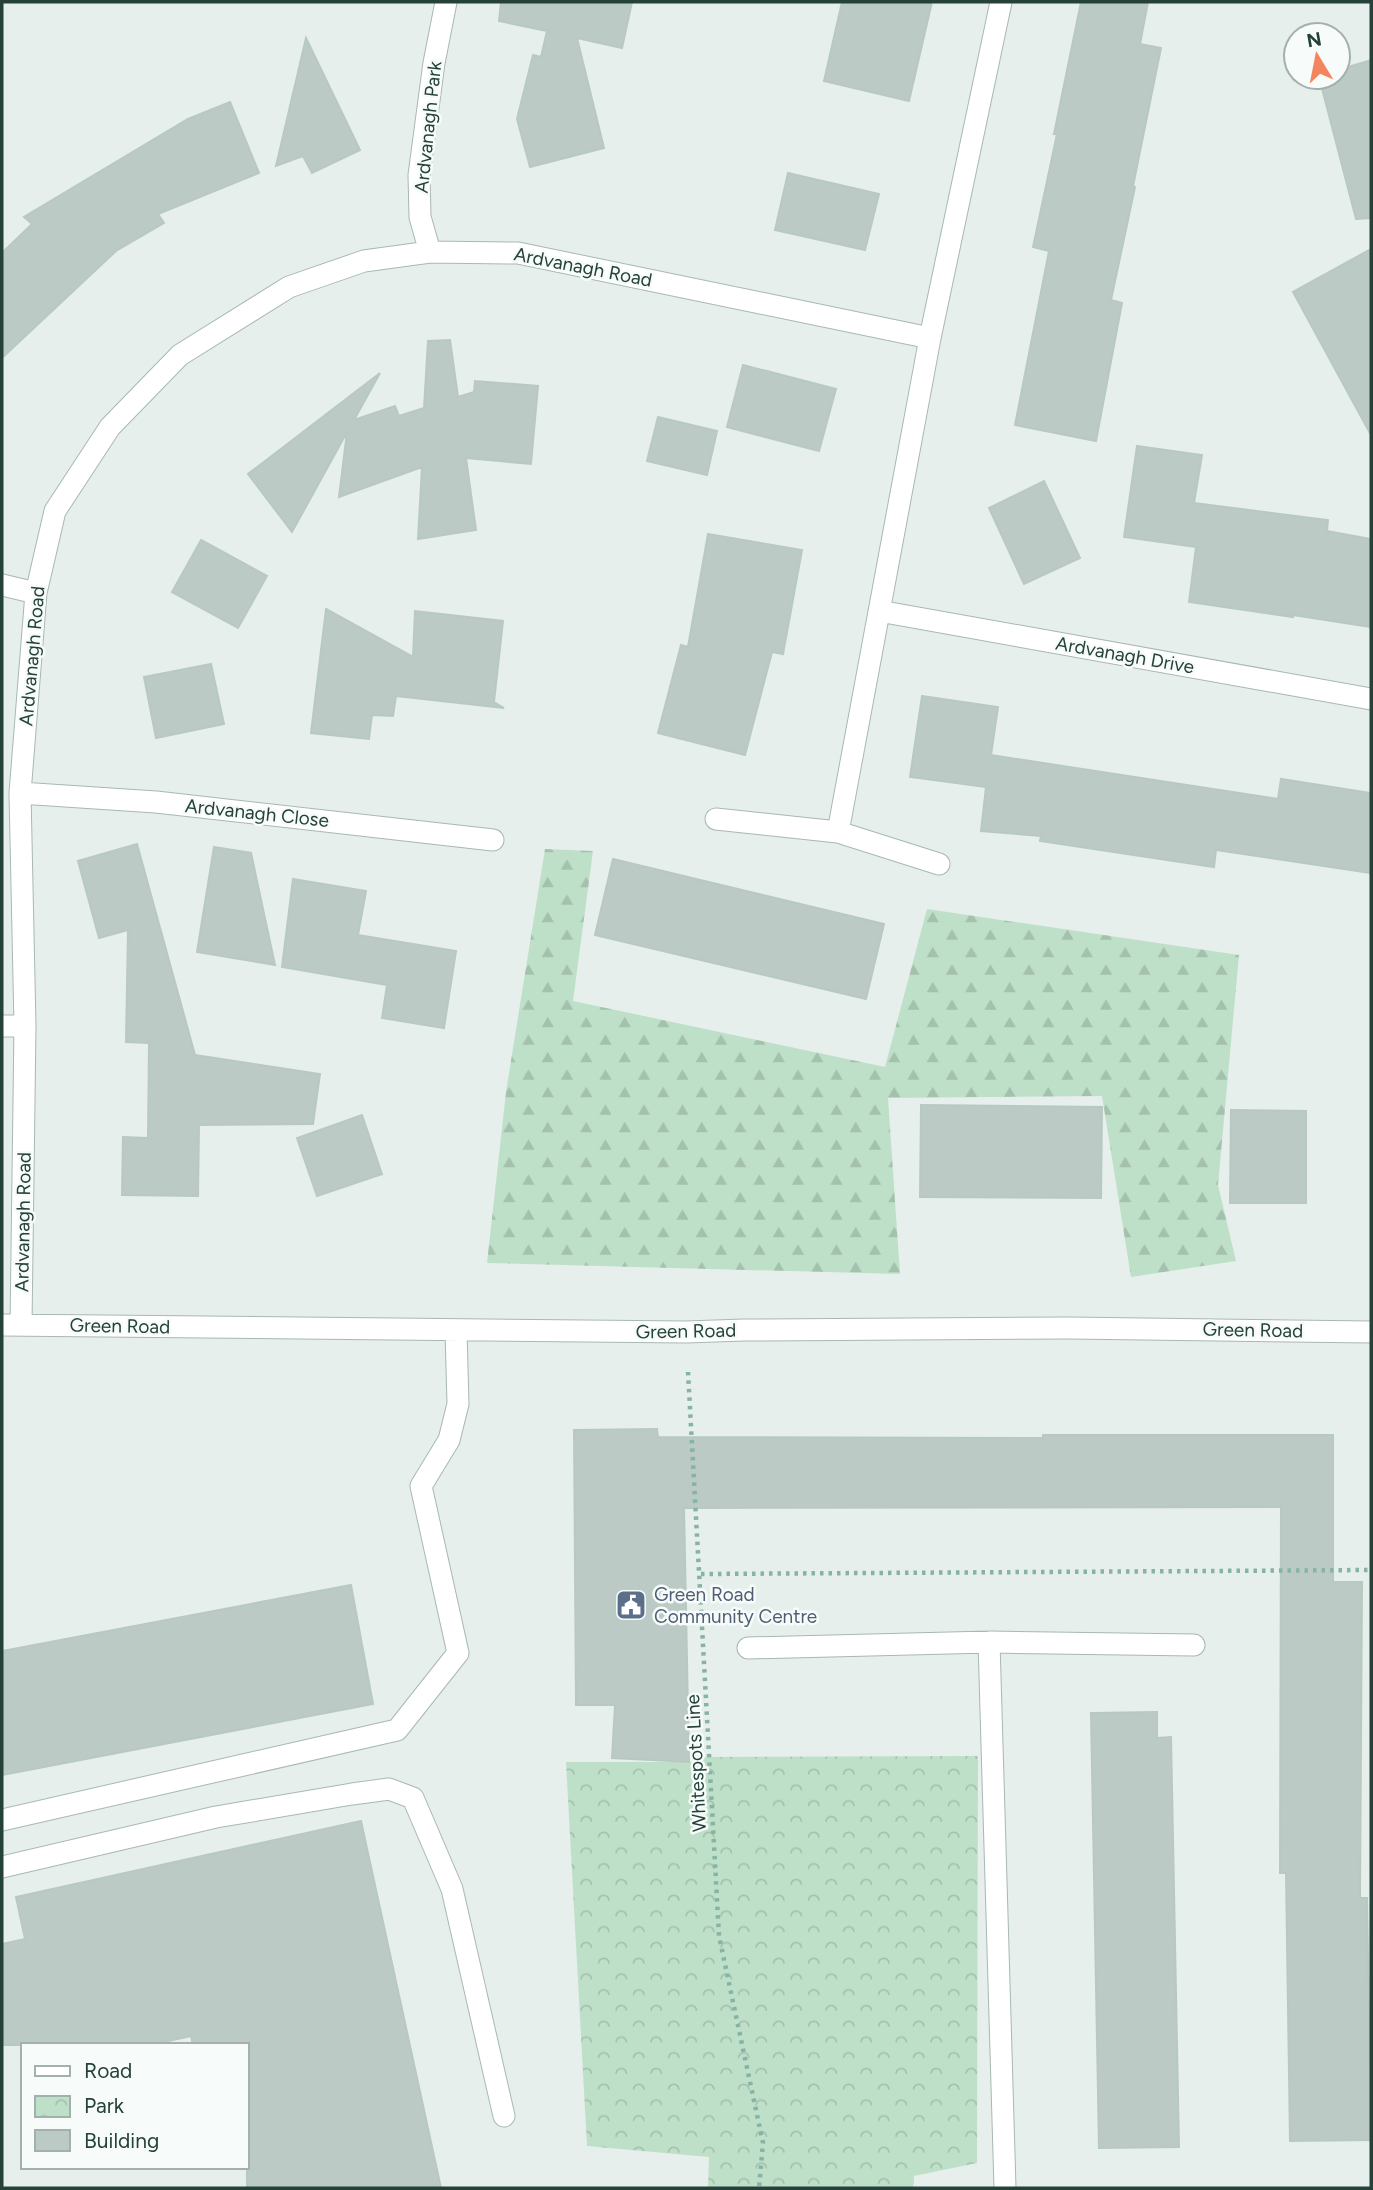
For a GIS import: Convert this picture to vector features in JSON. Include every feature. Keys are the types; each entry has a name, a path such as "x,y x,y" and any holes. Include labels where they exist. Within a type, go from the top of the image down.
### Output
{"street":[{"name":"Ardvanagh Park","path":"430,252 420,217 419,175 434,63 446,2"},
{"path":"838,832 930,338 1001,2"},
{"name":"Ardvanagh Road","path":"12,1325 25,1027 20,793 36,593 55,511 110,427 180,355 289,287 365,261 430,252 518,253 930,338"},
{"path":"2,585 36,593"},
{"name":"Ardvanagh Drive","path":"879,611 1371,699"},
{"name":"Ardvanagh Close","path":"20,793 156,802 493,840"},
{"path":"716,819 838,832 939,864"},
{"path":"2,1026 25,1027"},
{"name":"Green Road","path":"12,1325 456,1331 686,1332 744,1329 1070,1328 1371,1332"},
{"path":"2,1820 397,1730 458,1653 421,1486 449,1440 458,1404 456,1331"},
{"path":"748,1647 989,1642 1194,1645"},
{"path":"989,1642 1006,2188"},
{"path":"2,1867 216,1817 325,1798 389,1789 413,1798 453,1889 504,2116"}],"path":[{"path":"686,1332 704,1648 748,1647"},
{"name":"Whitespots Line","path":"686,1332 719,1936 763,2143 759,2188"},
{"path":"701,1574 1371,1570"}],"green space":[{"path":"545,849 593,851 573,1001 885,1067 927,909 1239,955 1218,1185 1236,1261 1131,1277 1102,1096 888,1098 900,1274 487,1263 506,1092"},
{"path":"978,1756 977,2163 914,2176 913,2188 708,2188 709,2157 587,2146 566,1762 696,1762 696,1757"}],"building":[{"path":"501,2 632,2 622,48 577,38 604,148 530,167 517,119 533,55 541,57 547,31 499,21"},
{"path":"842,2 932,2 909,101 824,81"},
{"path":"1081,2 1148,2 1140,44 1161,48 1111,300 1122,303 1096,441 1015,425 1049,251 1033,247"},
{"path":"306,38 360,150 312,173 303,156 276,166"},
{"path":"1371,60 1371,218 1356,219 1323,91 1352,91 1352,66"},
{"path":"230,102 259,173 158,214 164,223 116,251 2,358 2,253 32,224 24,217 188,119"},
{"path":"788,173 879,194 865,250 775,230"},
{"path":"1371,249 1371,435 1293,292"},
{"path":"450,340 458,397 474,392 475,381 538,386 531,464 466,458 476,530 418,539 422,467 339,497 347,432 292,532 248,474 380,373 354,420 395,406 399,416 424,408 428,341"},
{"path":"743,365 836,389 819,451 727,427"},
{"path":"658,417 717,431 707,475 647,461"},
{"path":"1137,446 1202,455 1194,503 1328,520 1327,531 1371,539 1371,627 1189,602 1196,547 1124,537"},
{"path":"1044,481 1080,558 1024,584 989,508"},
{"path":"708,534 802,550 783,654 772,652 745,755 658,733 681,645 688,647"},
{"path":"201,540 267,576 238,628 172,592"},
{"path":"326,609 413,657 415,611 503,621 494,702 504,708 396,696 393,716 372,715 369,739 311,733"},
{"path":"211,664 224,724 156,738 144,677"},
{"path":"922,696 998,707 991,755 1278,799 1281,779 1371,793 1371,873 1216,850 1214,867 1040,841 1041,836 981,831 986,787 910,777"},
{"path":"137,844 195,1055 320,1074 313,1124 199,1125 198,1196 122,1195 123,1137 148,1138 149,1043 126,1042 128,930 99,938 78,861"},
{"path":"214,847 251,853 275,965 197,952"},
{"path":"613,859 884,924 866,999 595,935"},
{"path":"293,879 366,891 358,935 456,951 444,1028 382,1018 387,985 282,967"},
{"path":"921,1105 1102,1107 1101,1198 920,1197"},
{"path":"1231,1110 1306,1111 1306,1203 1230,1203"},
{"path":"362,1115 382,1174 317,1196 297,1138"},
{"path":"657,1429 658,1437 1043,1438 1043,1435 1333,1435 1333,1582 1362,1582 1360,1898 1367,1898 1371,2140 1290,2141 1286,1873 1280,1873 1281,1507 684,1508 689,1762 612,1758 615,1705 576,1705 574,1430"},
{"path":"351,1585 373,1704 2,1775 2,1651"},
{"path":"1157,1712 1157,1738 1171,1737 1179,2147 1099,2148 1091,1713"},
{"path":"361,1821 441,2188 247,2188 248,2043 193,2043 191,2036 159,2043 2,2045 2,1944 25,1939 16,1897"}],"place":[{"name":"Green Road Community Centre","path":"631,1605"}]}
